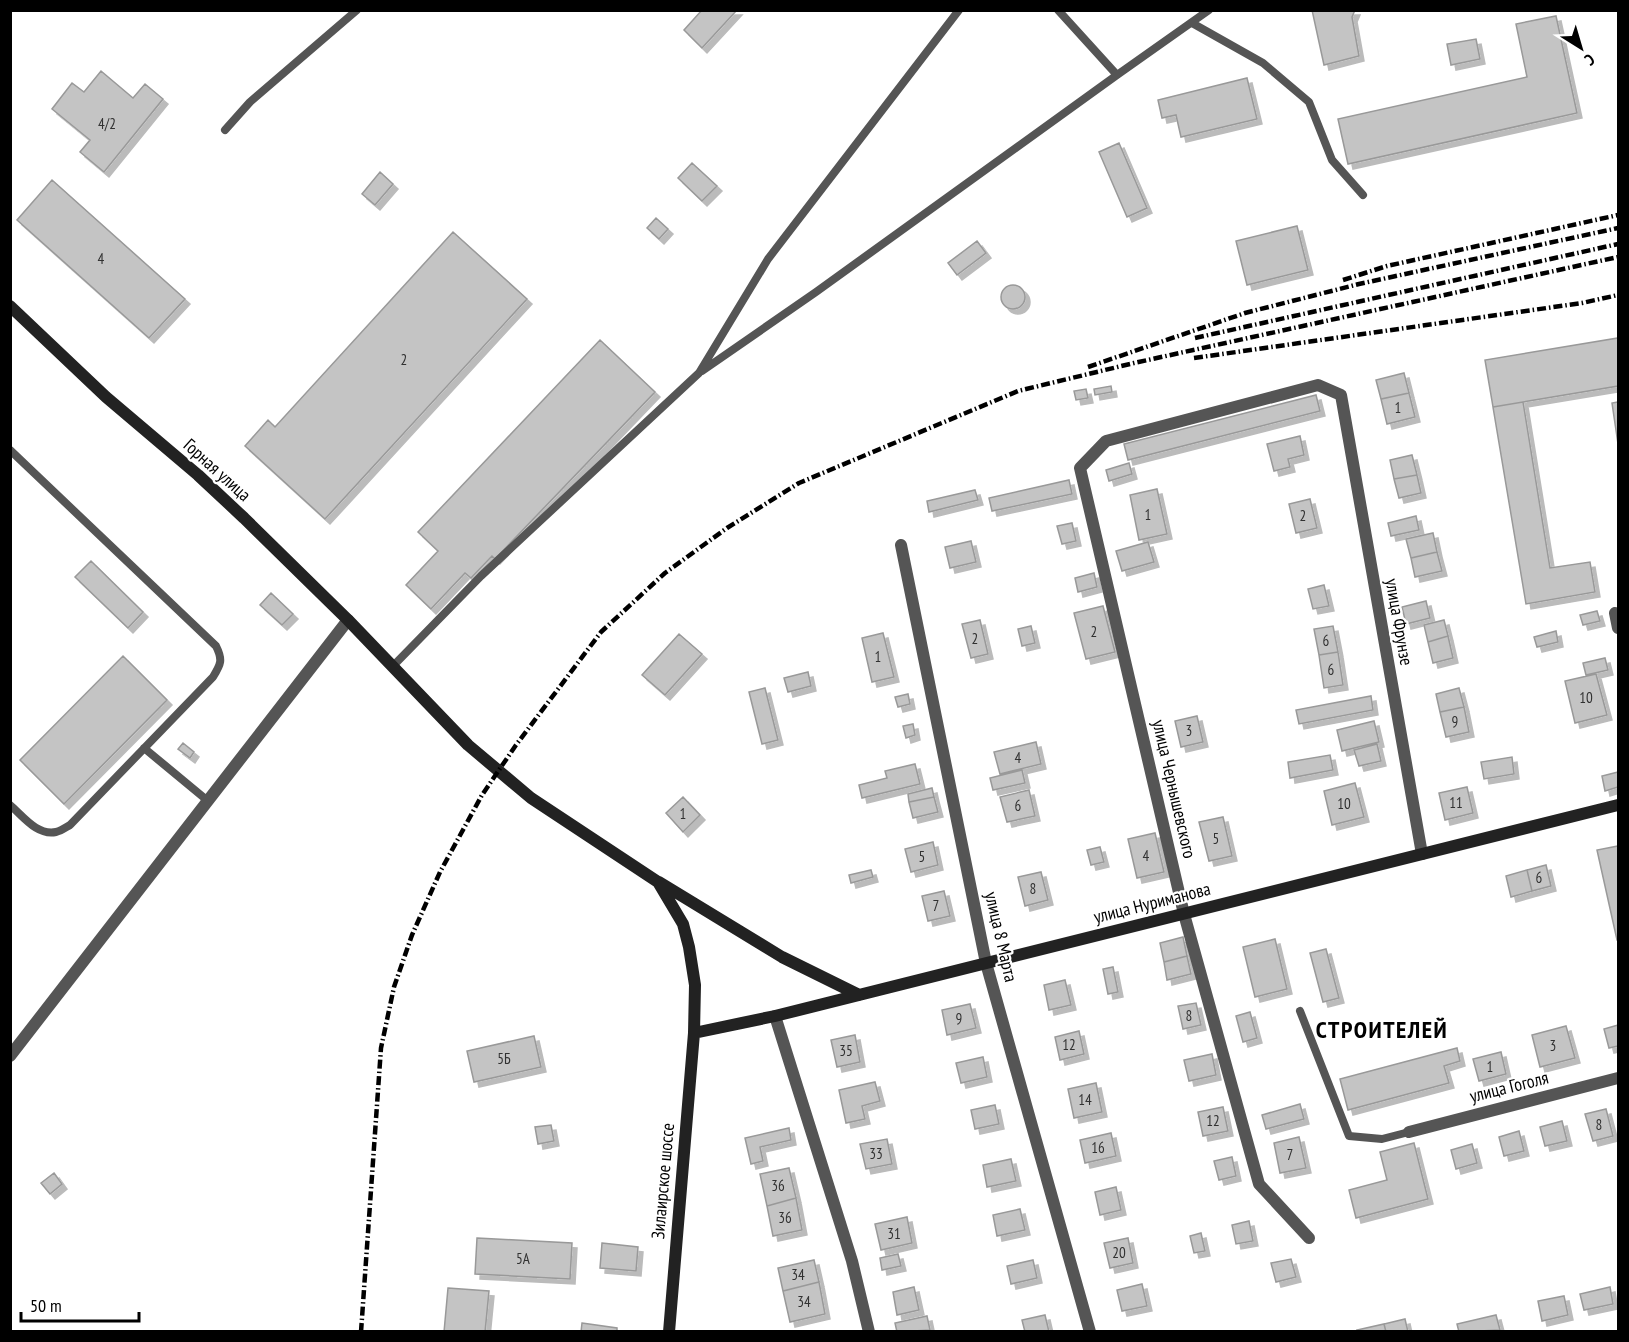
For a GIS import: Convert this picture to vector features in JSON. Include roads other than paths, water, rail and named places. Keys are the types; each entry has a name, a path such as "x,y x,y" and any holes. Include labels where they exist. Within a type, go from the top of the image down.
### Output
{"main road":[{"name":"Горная улица","path":"10,306 106,397 198,475 244,518 348,620 468,745 531,798 658,882 782,957 859,995"},
{"name":"улица Нуриманова","path":"694,1033 775,1016 1618,805"},
{"name":"Зилаирское шоссе","path":"658,882 683,924 695,985 694,1033 669,1332"}],"street":[{"name":"улица Чернышевского","path":"1309,1238 1259,1184 1184,914 1080,468 1106,441 1318,385 1341,395"},
{"name":"улица Фрунзе","path":"1341,395 1422,854"},
{"name":"улица 8 Марта","path":"901,545 986,963 1090,1332"},
{"path":"1615,613 1618,628"},
{"path":"10,1056 348,620"},
{"path":"775,1016 852,1261 869,1332"},
{"name":"улица Гоголя","path":"1409,1132 1618,1078"}],"lane":[{"path":"225,130 250,102 357,10"},
{"path":"699,373 768,260 959,10"},
{"path":"1058,10 1117,75"},
{"path":"393,666 481,576 699,373 816,292 1209,10"},
{"path":"1192,23 1263,63 1309,102 1332,160 1363,195"},
{"path":"10,450 216,646 221,656 220,666 213,677 70,825 58,832 46,832 33,826 10,805"},
{"path":"144,748 208,801"},
{"path":"1300,1011 1349,1136 1382,1139 1409,1132"}],"railway":[{"path":"1343,280 1387,266 1618,215"},
{"path":"1088,367 1245,313 1359,284 1618,228"},
{"path":"1195,338 1618,244"},
{"path":"361,1332 381,1048 394,987 412,935 440,872 482,795 516,745 601,632 665,573 727,528 799,483 1018,391 1134,363 1618,257"},
{"path":"1194,358 1582,303 1618,295"}],"district":[{"name":"СТРОИТЕЛЕЙ","path":"1382,1030"}]}
